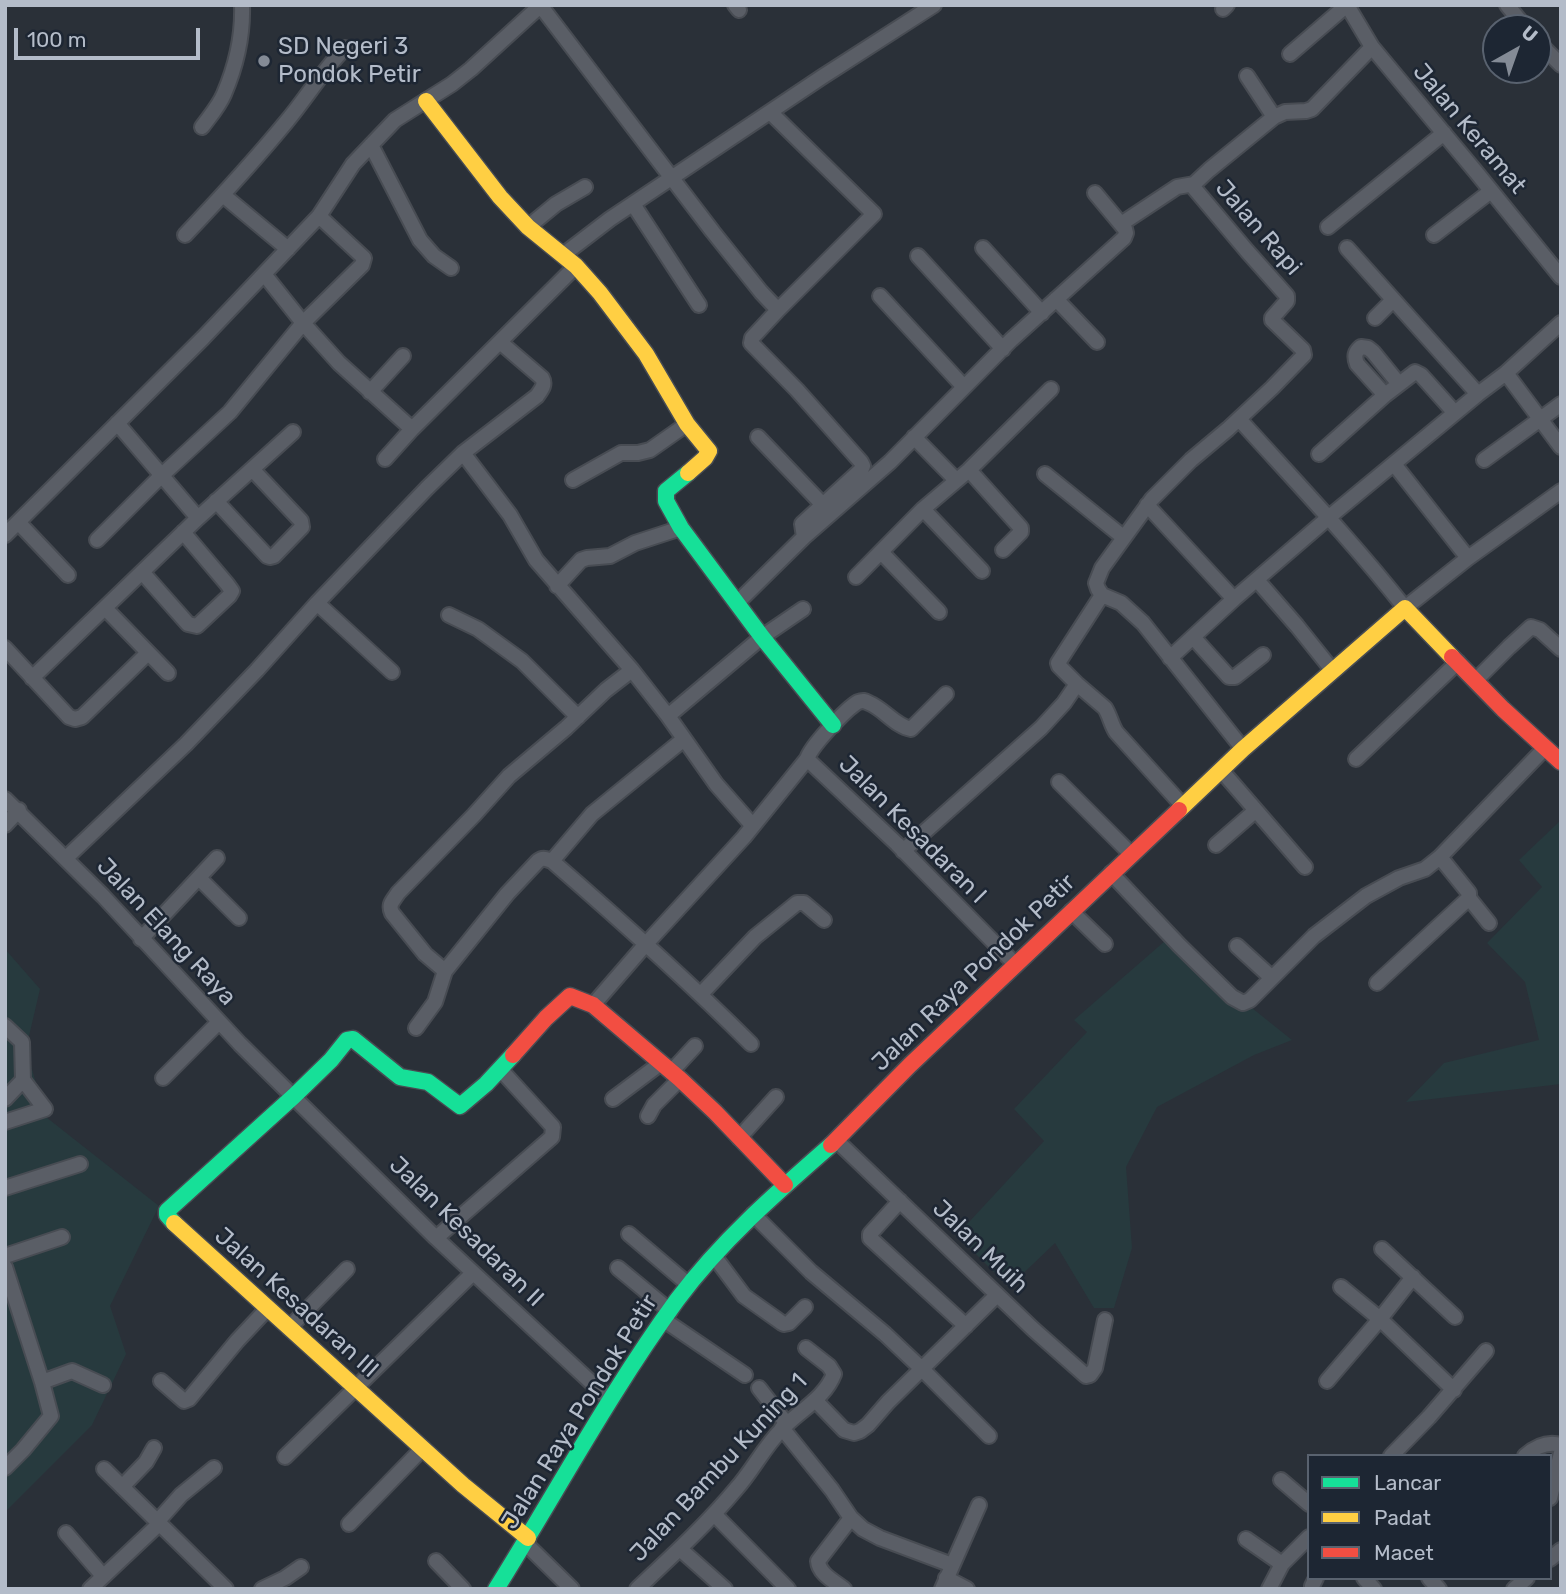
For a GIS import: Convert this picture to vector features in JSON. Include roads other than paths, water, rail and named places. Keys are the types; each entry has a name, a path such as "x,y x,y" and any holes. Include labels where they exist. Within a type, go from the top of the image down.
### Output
{"street":[{"path":"202,127 220,102 233,68 241,33 242,5"},
{"path":"5,535 204,338 288,249 319,216 353,163 395,120 471,69 541,5 713,232 778,310"},
{"path":"563,255 610,219 821,77 934,5"},
{"path":"1290,54 1347,5"},
{"name":"Jalan Keramat","path":"1347,5 1372,47 1561,277"},
{"name":"Jalan Rapi","path":"1102,596 1097,578 1147,505 1191,460 1239,419 1304,353 1272,320 1287,301 1287,296 1194,188 1194,184 1274,117 1285,112 1312,108 1372,47"},
{"path":"185,235 287,121 345,48"},
{"path":"1247,76 1274,117"},
{"path":"426,101 500,197 527,228 576,266 646,354 687,424 709,451 705,458 666,491 666,501 681,528 762,637 833,725"},
{"path":"770,112 874,214 778,310 751,342 863,466 802,524 804,537"},
{"path":"1328,227 1444,133"},
{"path":"371,145 421,240 434,256 451,268"},
{"path":"1121,224 1177,187 1194,184"},
{"path":"527,228 556,204 585,187"},
{"path":"1434,235 1491,191"},
{"path":"737,603 804,537 890,462 1003,349 1124,238 1126,233 1121,224 1095,193"},
{"path":"223,195 288,249"},
{"path":"633,204 699,305"},
{"path":"97,540 161,475 230,412 303,323 364,262 364,258 319,216"},
{"path":"983,248 1042,313"},
{"path":"1347,248 1478,394"},
{"path":"918,256 1003,349"},
{"path":"385,460 412,429 576,266"},
{"path":"264,274 339,363 412,429"},
{"path":"880,296 964,387"},
{"path":"1056,299 1097,342"},
{"path":"1375,318 1393,300"},
{"path":"1170,658 1328,518 1506,373 1561,323"},
{"path":"66,858 186,744 418,498 464,453 537,396 544,386 542,377 500,342"},
{"path":"1385,395 1357,364 1355,358 1361,347 1373,352 1399,384"},
{"path":"370,392 403,356"},
{"path":"1319,454 1415,372 1455,413"},
{"path":"1506,373 1561,447"},
{"path":"856,576 1051,389"},
{"path":"1484,460 1561,404"},
{"path":"1239,419 1359,550 1405,608 1503,709 1561,762"},
{"path":"117,424 198,518"},
{"path":"573,480 621,453 650,450 687,424"},
{"path":"32,678 183,532 293,432"},
{"path":"758,437 823,505"},
{"path":"914,437 956,480"},
{"path":"464,453 509,515 536,560 632,670 716,784 753,826"},
{"path":"1394,464 1468,558"},
{"path":"216,501 267,556 274,556 302,527 301,521 252,469"},
{"path":"969,470 1021,528 1021,532 1003,550"},
{"path":"1045,474 1123,537"},
{"path":"1405,608 1468,558 1561,491"},
{"path":"1147,505 1234,599"},
{"path":"923,509 982,571"},
{"path":"18,522 68,575"},
{"path":"557,586 587,558 610,556 635,543 681,528"},
{"path":"142,572 188,624 193,626 197,626 229,596 232,591 228,584 183,532"},
{"path":"880,552 939,612"},
{"path":"1257,580 1333,671"},
{"path":"1183,806 1116,732 1105,708 1059,666 1058,663 1102,596 1121,603 1132,611 1243,749"},
{"path":"317,603 391,672"},
{"path":"105,608 168,673"},
{"name":"Jalan Raya Pondok Petir","path":"496,1589 610,1399 689,1285 753,1213 836,1140 1015,964 1243,749 1405,608"},
{"path":"668,716 762,637 803,609"},
{"path":"449,615 478,629 511,653 578,717"},
{"path":"1476,680 1531,627 1540,630 1561,649"},
{"path":"1193,637 1232,678 1263,655"},
{"path":"5,648 69,717 79,719 148,653"},
{"path":"1356,759 1458,662"},
{"path":"445,971 425,954 406,931 392,913 390,903 509,776 632,670"},
{"path":"903,851 1041,728 1077,684"},
{"path":"593,1005 753,826 833,725 863,701 878,708 904,728 911,729 946,694"},
{"path":"552,861 592,814 684,739"},
{"path":"1111,873 1224,990 1244,1003 1314,936 1366,896 1399,878 1425,869 1440,857 1545,748"},
{"name":"Jalan Kesadaran I","path":"807,759 1015,964"},
{"path":"1222,770 1305,867"},
{"path":"1059,782 1132,855"},
{"name":"Jalan Elang Raya","path":"5,799 66,858 219,1022 294,1096"},
{"path":"5,825 19,810"},
{"path":"1216,845 1255,811"},
{"path":"1440,857 1489,923"},
{"path":"141,939 217,858"},
{"path":"416,1028 435,1002 445,971 507,894 541,858 546,858 701,994 751,1044"},
{"path":"199,878 239,918"},
{"path":"1377,983 1469,898"},
{"path":"701,994 755,937 797,903 804,903 824,920"},
{"path":"1071,911 1105,944"},
{"path":"1237,946 1272,978"},
{"path":"294,1096 324,1068 345,1042 353,1039 400,1077 429,1082 458,1106 463,1105 566,998 573,996 593,1005 671,1071 785,1185"},
{"path":"163,1078 219,1022"},
{"path":"5,1026 22,1042 23,1080 45,1109 5,1122"},
{"path":"648,1116 671,1071 695,1046"},
{"path":"436,1238 552,1136 553,1127 500,1069"},
{"path":"613,1099 671,1071"},
{"path":"5,1099 23,1080"},
{"name":"Jalan Kesadaran II","path":"294,1096 436,1238 610,1399"},
{"name":"Jalan Kesadaran III","path":"294,1096 172,1206 167,1215 267,1309 527,1540"},
{"path":"739,1138 776,1097"},
{"name":"Jalan Muih","path":"836,1140 997,1295 1086,1376 1095,1368 1105,1320"},
{"path":"5,1188 80,1164"},
{"path":"900,1201 870,1234 870,1238 966,1326"},
{"path":"753,1213 811,1272 885,1334 989,1436"},
{"path":"629,1234 689,1285"},
{"path":"5,1256 62,1237"},
{"path":"1382,1249 1455,1317"},
{"path":"714,1256 744,1296 784,1324 789,1323 805,1307"},
{"path":"5,1267 51,1416 5,1468"},
{"path":"618,1268 667,1316 745,1375"},
{"path":"289,1328 347,1269"},
{"path":"285,1457 473,1273"},
{"path":"1326,1381 1413,1278"},
{"path":"1341,1287 1380,1319 1454,1390"},
{"path":"815,1400 844,1430 854,1433 860,1431 997,1295"},
{"path":"162,1381 184,1401 189,1399 237,1340 267,1309"},
{"name":"Jalan Bambu Kuning 1","path":"637,1589 714,1514 785,1426 815,1400 832,1380 834,1374 830,1366 806,1348"},
{"path":"1393,1454 1454,1390 1486,1351"},
{"path":"42,1382 72,1371 103,1385"},
{"path":"759,1388 851,1518 871,1534 967,1589"},
{"path":"1527,1454 1534,1448 1546,1444 1561,1445"},
{"path":"122,1487 146,1462 154,1448"},
{"path":"349,1524 423,1448"},
{"path":"1552,1490 1561,1453"},
{"path":"90,1589 158,1523 181,1495 214,1468"},
{"path":"104,1469 226,1589"},
{"path":"1281,1480 1307,1502"},
{"path":"947,1577 979,1505"},
{"path":"714,1514 788,1589"},
{"path":"844,1589 821,1571 818,1562 851,1518"},
{"path":"66,1533 103,1576"},
{"path":"1246,1539 1282,1564"},
{"path":"1269,1589 1282,1564 1307,1539"},
{"path":"527,1540 572,1589"},
{"path":"680,1549 725,1589"},
{"path":"436,1561 463,1589"},
{"path":"262,1589 301,1567"}],"place":[{"name":"SD Negeri 3 Pondok Petir","path":"264,61"}]}
